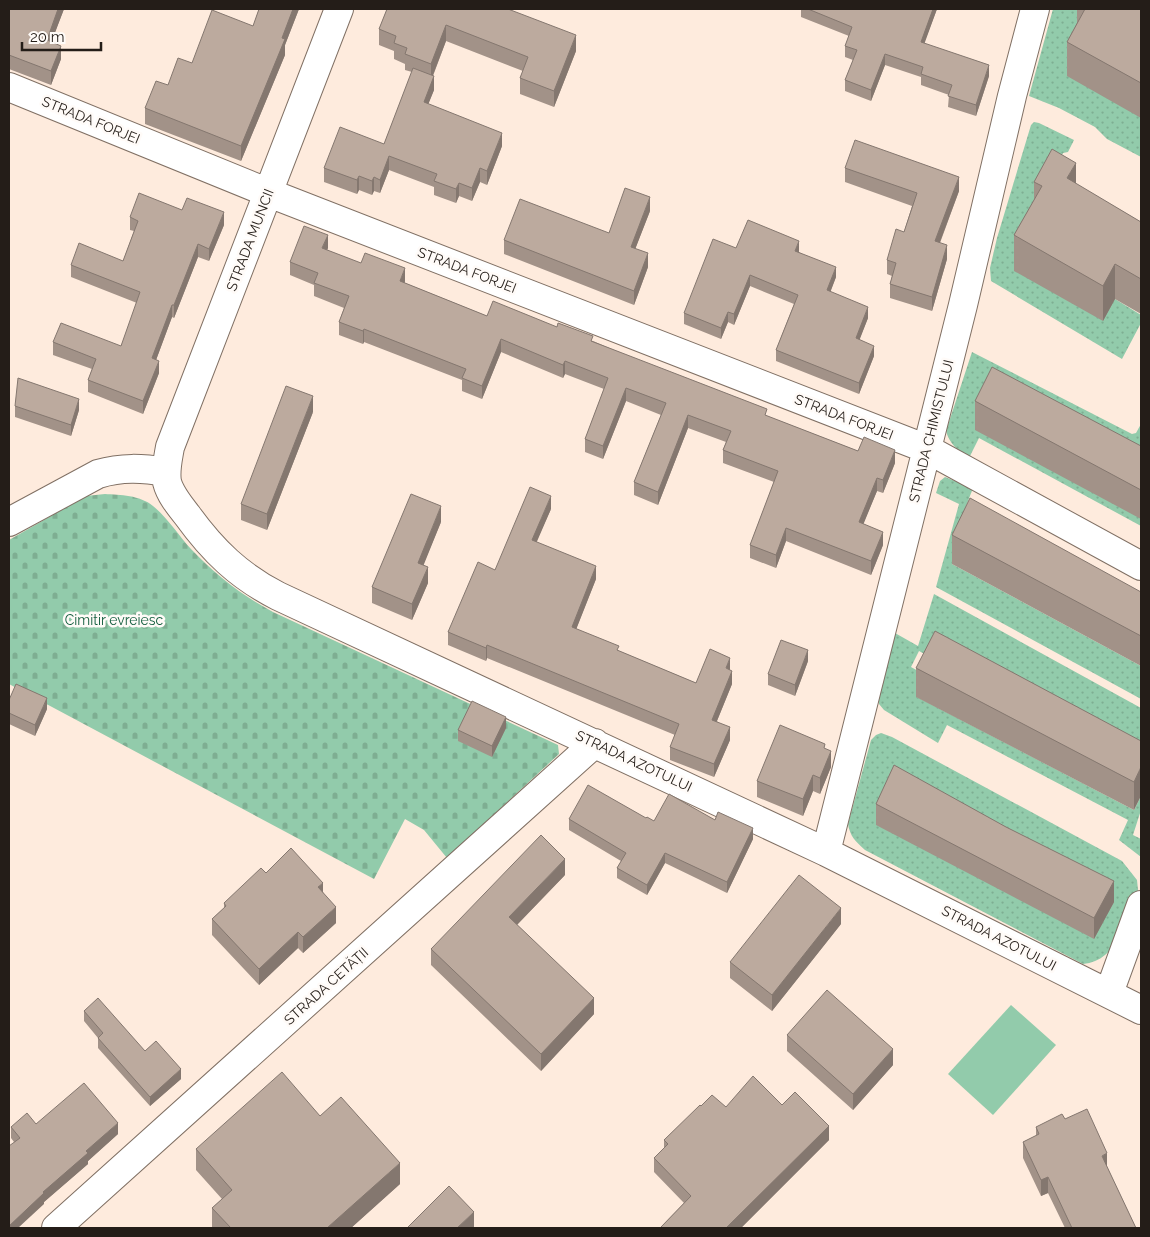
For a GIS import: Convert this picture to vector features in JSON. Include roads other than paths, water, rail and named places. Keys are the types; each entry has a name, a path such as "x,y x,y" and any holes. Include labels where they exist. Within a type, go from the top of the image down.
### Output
{"street":[{"name":"STRADA MUNCII","path":"166,472 170,447 339,9"},
{"name":"STRADA CHIMISTULUI","path":"826,852 1035,9"},
{"name":"STRADA FORJEI","path":"9,87 268,192 927,448 1141,566"},
{"path":"9,522 98,474 114,469 130,468 166,472"},
{"name":"STRADA AZOTULUI","path":"166,472 173,496 202,535 246,578 278,596 826,852 1141,1010"},
{"name":"STRADA CETĂȚII","path":"56,1228 595,743"},
{"path":"1109,994 1141,905"}],"park label":[{"name":"Cimitir evreiesc","path":"114,620"}]}
